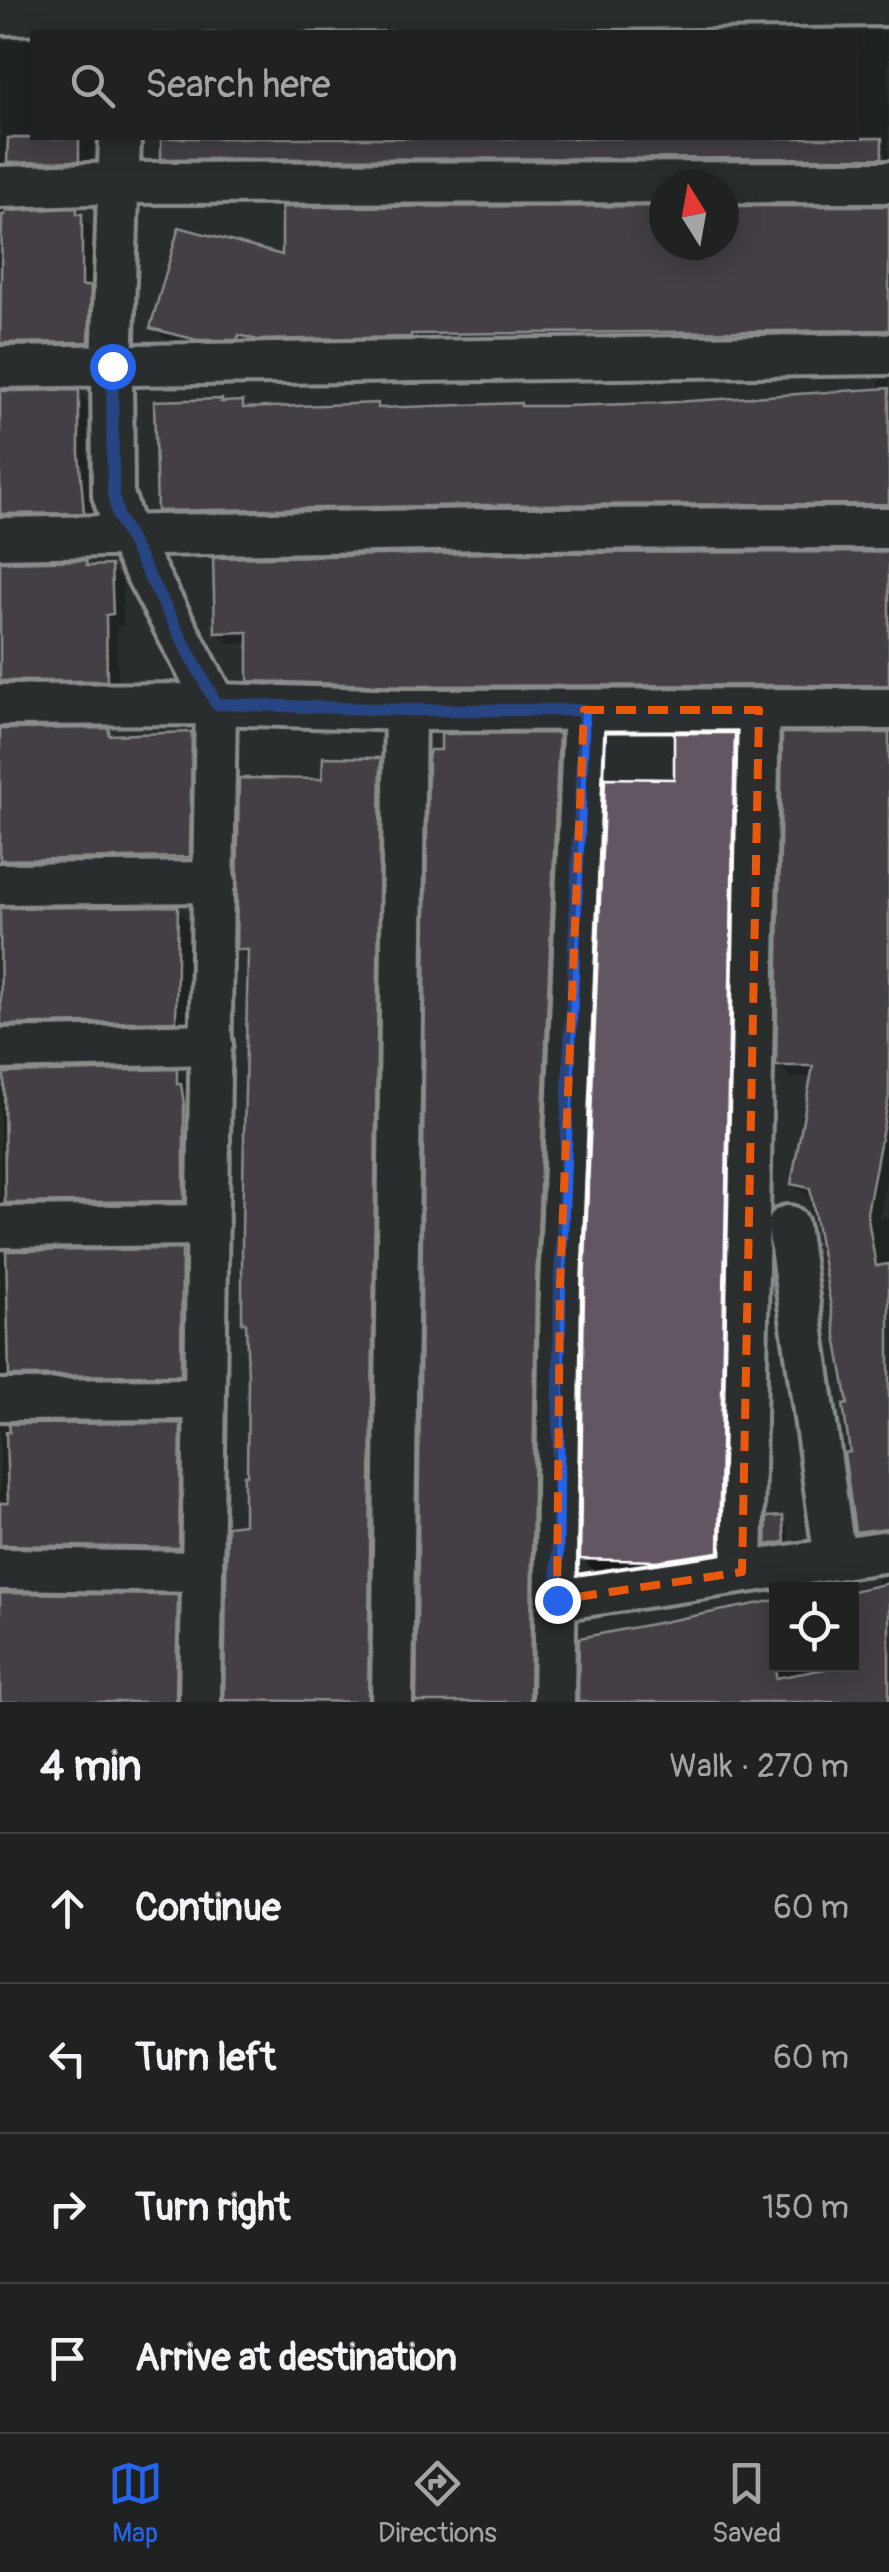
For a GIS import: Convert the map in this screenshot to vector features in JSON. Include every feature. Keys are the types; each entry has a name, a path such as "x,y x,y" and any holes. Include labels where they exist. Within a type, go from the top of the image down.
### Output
{"street":[{"path":"0,14 123,23 889,5"},
{"path":"120,140 112,366 113,494 126,538 216,704 200,1702"},
{"path":"0,187 118,183 889,182"},
{"path":"0,367 889,354"},
{"path":"0,538 487,529 889,528"},
{"path":"0,704 216,704 405,710 889,710"},
{"path":"392,1702 405,710"},
{"path":"554,1702 560,1285 584,710"},
{"path":"742,1572 760,710"},
{"path":"0,884 216,882"},
{"path":"0,1049 212,1044"},
{"path":"0,1226 208,1225"},
{"path":"788,1226 835,1559"},
{"path":"0,1400 203,1399"},
{"path":"557,1600 889,1551"},
{"path":"0,1569 201,1572"}],"highlighted area":[{"path":"584,710 759,710 742,1572 557,1600 560,1285"}],"building":[{"path":"8,138 79,140 79,161 7,163"},
{"path":"882,138 882,158 161,159 161,140"},
{"path":"649,206 649,260 739,260 739,206 889,206 889,330 411,334 257,340 239,335 237,340 197,340 150,328 179,227 282,255 282,207"},
{"path":"77,208 77,214 82,214 82,286 91,286 89,342 0,343 2,215 6,211"},
{"path":"889,388 889,504 157,511 154,401 222,399 221,402 243,401 243,408 378,403 378,408 521,403 566,406"},
{"path":"79,390 84,513 0,514 0,391"},
{"path":"889,552 889,685 405,686 248,681 248,632 215,633 213,558"},
{"path":"86,560 87,566 111,565 113,614 106,615 107,681 0,681 0,562"},
{"path":"109,728 109,735 192,732 190,857 0,860 0,729"},
{"path":"559,733 536,1285 530,1702 416,1702 428,758 430,750 441,750 441,734"},
{"path":"674,733 735,733 719,1552 656,1561 580,1559 584,1286 605,778 674,779"},
{"path":"782,733 889,733 889,1096 867,1213 876,1266 889,1264 889,1528 855,1532 844,1453 850,1452 843,1405 848,1404 810,1188 791,1184 813,1066 776,1066"},
{"path":"323,757 381,758 368,1702 224,1700 227,1526 244,1524 247,1475 242,1229 248,950 236,950 239,778 322,779"},
{"path":"178,906 176,1021 1,1025 0,908"},
{"path":"177,1069 184,1104 184,1201 5,1203 4,1073"},
{"path":"182,1249 181,1375 9,1376 6,1251"},
{"path":"181,1423 179,1548 0,1545 0,1503 8,1503 9,1424"},
{"path":"783,1516 785,1542 766,1545 767,1517"},
{"path":"889,1583 889,1702 578,1702 579,1638 769,1601 769,1672 776,1672 776,1678 809,1672 859,1672 859,1589"},
{"path":"0,1593 178,1595 176,1702 0,1702"}],"route":[{"path":"112,366 113,494 118,517 216,704 584,710 560,1285 557,1600"}]}
